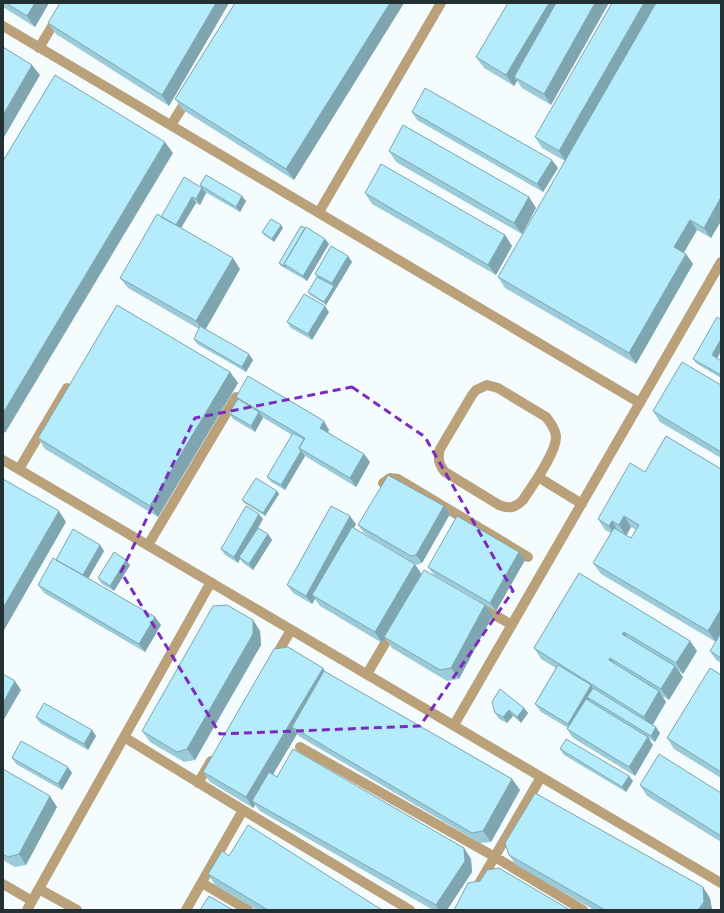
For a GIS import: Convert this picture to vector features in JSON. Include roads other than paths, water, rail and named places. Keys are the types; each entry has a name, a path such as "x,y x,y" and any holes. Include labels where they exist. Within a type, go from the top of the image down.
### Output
{"street":[{"path":"39,48 66,3"},
{"path":"319,212 441,3"},
{"path":"3,26 640,403"},
{"path":"171,126 193,90"},
{"path":"454,725 721,262"},
{"path":"19,469 75,376"},
{"path":"487,385 498,388 546,418 551,423 556,436 556,444 538,477 518,505 512,508 505,508 445,472 442,468 438,459 440,449 476,390 487,385"},
{"path":"148,545 236,397"},
{"path":"3,460 721,883"},
{"path":"538,477 582,504"},
{"path":"380,489 386,480 390,478 398,479 458,520 528,557"},
{"path":"27,910 211,582"},
{"path":"470,600 512,625"},
{"path":"367,674 398,621"},
{"path":"267,670 291,630"},
{"path":"124,737 410,910"},
{"path":"300,746 495,857 583,910"},
{"path":"198,783 218,749"},
{"path":"475,890 541,777"},
{"path":"186,910 243,810"},
{"path":"202,882 248,910"},
{"path":"3,884 32,901"},
{"path":"39,889 77,910"}]}
